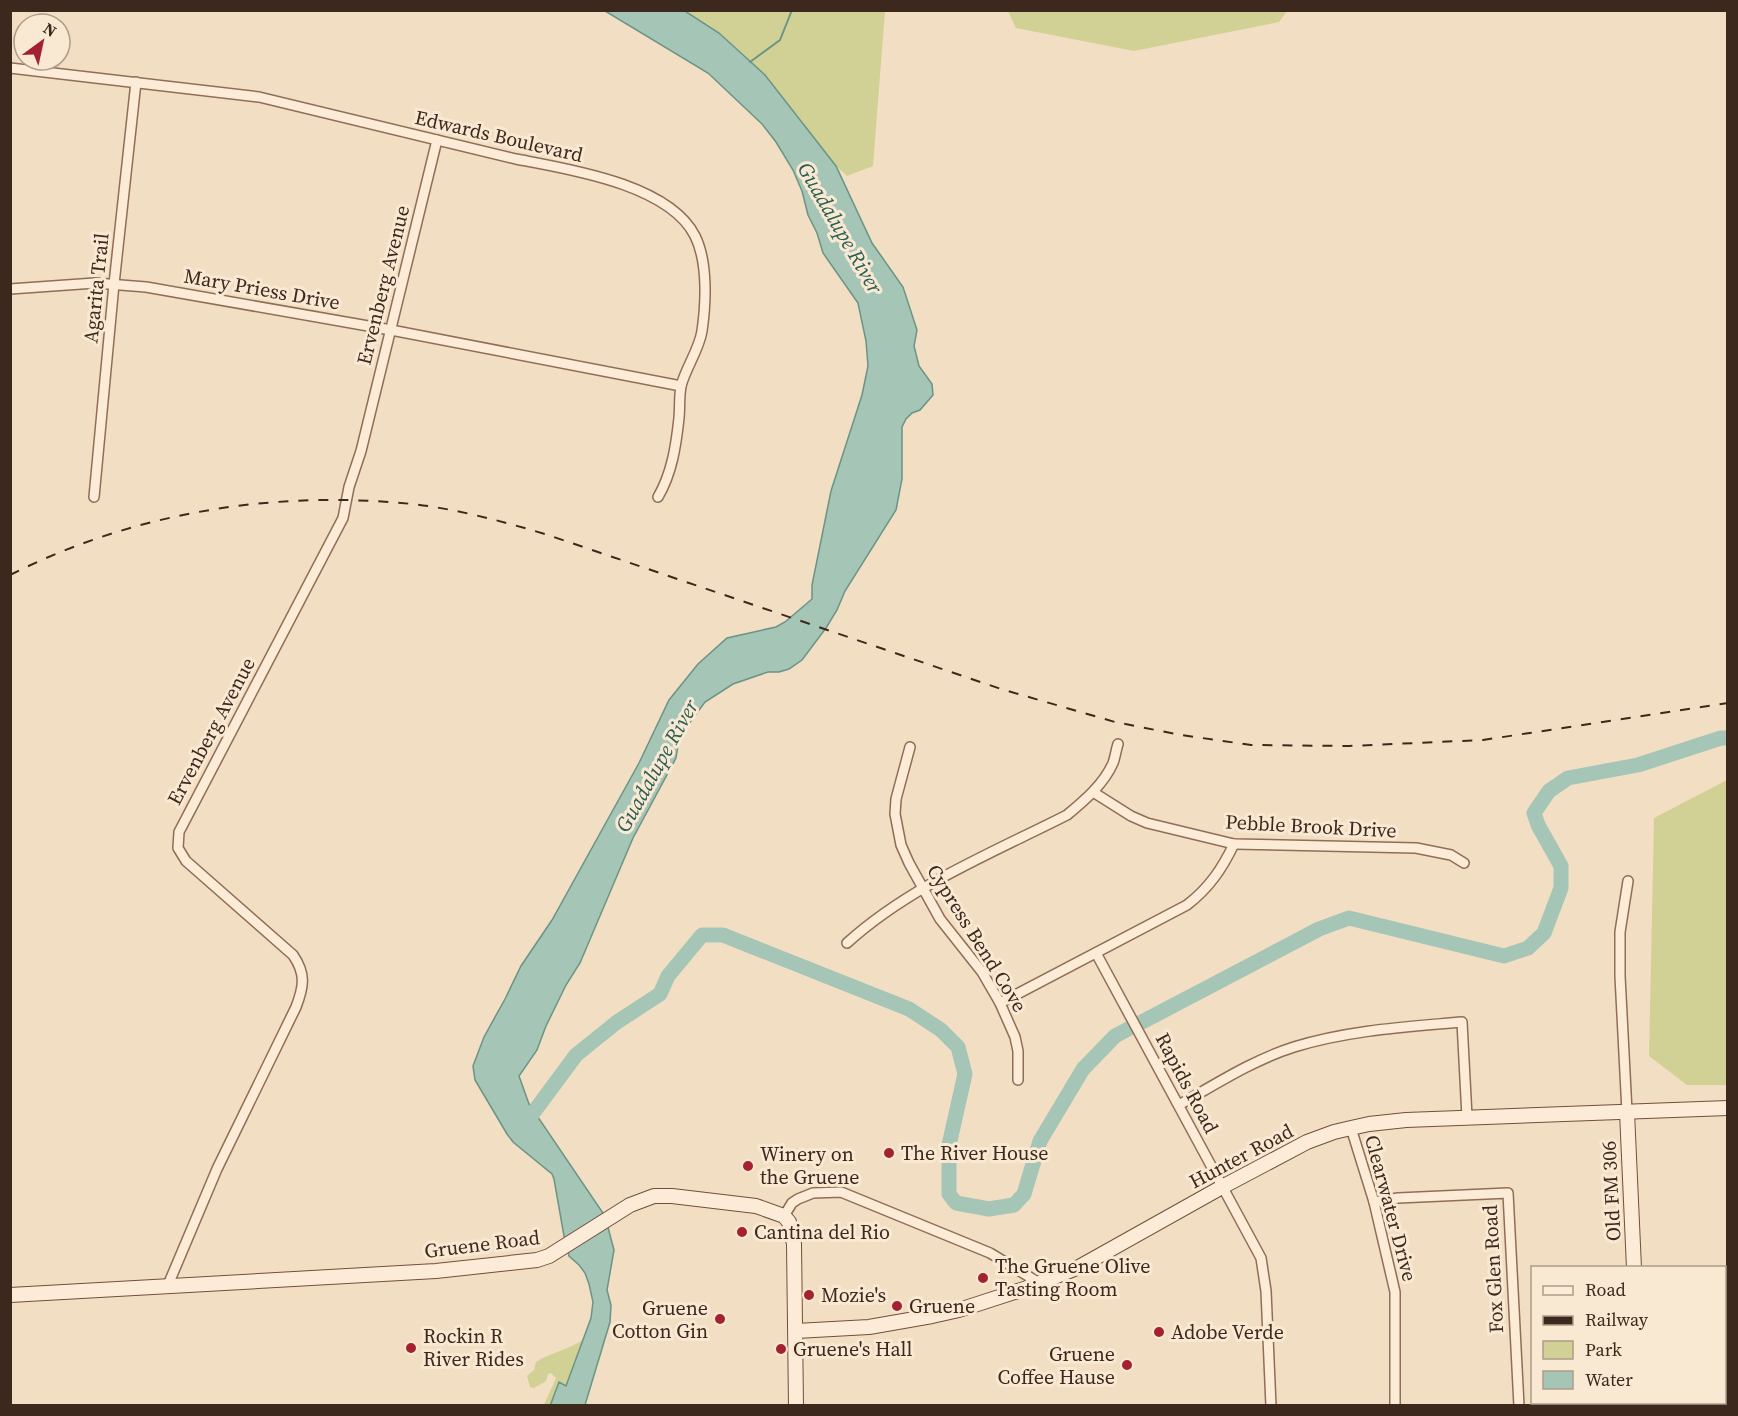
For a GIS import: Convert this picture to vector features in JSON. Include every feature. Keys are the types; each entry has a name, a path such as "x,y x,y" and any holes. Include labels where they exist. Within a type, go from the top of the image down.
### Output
{"street":[{"name":"Edwards Boulevard","path":"10,68 260,97 623,184 657,200 685,221 694,234 704,264 705,279 702,334 681,386 670,472 658,497"},
{"name":"Agarita Trail","path":"94,498 136,82"},
{"name":"Ervenberg Avenue","path":"168,1285 217,1169 296,1007 303,984 299,964 293,955 186,861 178,848 179,832 340,527 437,140"},
{"name":"Mary Priess Drive","path":"10,290 78,284 146,287 391,330 681,386"},
{"path":"847,943 876,917 924,887 1067,814 1093,792 1103,779 1113,764 1118,744"},
{"name":"Cypress Bend Cove","path":"910,747 896,799 895,814 902,845 909,863 940,919 982,972 1000,1003 1015,1037 1018,1051 1018,1080"},
{"name":"Pebble Brook Drive","path":"1093,792 1131,816 1147,823 1234,844 1416,848 1450,855 1464,863"},
{"path":"1000,1003 1187,905 1217,877 1234,844"},
{"path":"1627,1112 1620,932 1628,881"},
{"name":"Rapids Road","path":"1096,954 1261,1258 1266,1291 1270,1406"},
{"path":"1179,1105 1255,1063 1324,1038 1374,1029 1462,1022 1467,1117"},
{"name":"Hunter Road","path":"796,1331 869,1327 932,1317 1041,1284 1078,1267 1307,1142 1334,1132 1369,1124 1406,1120 1728,1108"},
{"name":"Old FM 306","path":"1627,1112 1634,1266"},
{"name":"Clearwater Drive","path":"1351,1128 1374,1202 1395,1292 1395,1406"},
{"path":"796,1406 794,1244 789,1222 784,1216 792,1203 798,1199 813,1193 841,1192 990,1253 1041,1284"},
{"name":"Fox Glen Road","path":"1374,1202 1398,1198 1508,1194 1518,1406"},
{"name":"Gruene Road","path":"10,1295 436,1271 537,1260 549,1257 630,1205 654,1196 756,1206 784,1216"}],"green space":[{"path":"685,11 885,11 873,166 847,176 836,166 786,101 750,61 730,42"},
{"path":"1008,11 1287,11 1279,22 1134,51 1016,28"},
{"path":"1727,780 1727,1085 1687,1085 1649,1056 1654,818"},
{"path":"584,1339 566,1386 559,1383 550,1405 544,1405 556,1378 551,1373 548,1374 546,1381 534,1388 530,1387 527,1376 534,1370 536,1362"}],"water":[{"name":"Guadalupe River","path":"605,11 685,11 719,33 765,75 836,166 872,243 903,287 917,330 914,346 919,366 932,384 933,395 920,410 912,413 906,419 902,427 902,479 896,510 845,591 826,628 802,660 789,669 768,672 733,684 705,702 685,729 678,745 676,758 633,838 580,963 566,985 537,1050 519,1076 529,1104 605,1216 614,1250 607,1290 611,1305 610,1322 585,1405 550,1406 559,1382 566,1386 591,1318 593,1302 589,1284 585,1273 569,1256 552,1174 513,1142 507,1134 475,1080 473,1066 484,1037 521,966 552,920 639,763 669,700 698,664 727,638 776,627 812,599 812,585 831,491 862,395 868,366 866,341 858,303 823,253 808,215 802,191 793,170 776,142 762,124 708,73"}],"waterway":[{"path":"750,62 780,40 792,10"},
{"path":"1142,1022 1319,929 1349,918 1504,956 1528,948 1544,933 1561,888 1561,866 1538,825 1534,813 1549,791 1568,778 1638,765 1721,738 1728,738"},
{"path":"525,1124 576,1055 617,1022 660,994 668,976 702,935 723,935 909,1009 941,1030 958,1047 965,1074 949,1145 949,1194 956,1203 989,1209 1014,1205 1024,1194 1040,1141 1083,1069 1115,1036 1130,1028"}],"railway":[{"path":"10,575 58,553 106,535 156,521 257,504 309,500 360,500 446,509 545,534 1001,689 1115,722 1181,735 1251,745 1349,746 1483,740 1728,703"}],"place":[{"name":"The River House","path":"889,1153"},
{"name":"Winery on the Gruene","path":"748,1166"},
{"name":"Cantina del Rio","path":"742,1232"},
{"name":"The Gruene Olive Tasting Room","path":"983,1278"},
{"name":"Mozie's","path":"809,1295"},
{"name":"Gruene","path":"897,1306"},
{"name":"Gruene Cotton Gin","path":"720,1319"},
{"name":"Adobe Verde","path":"1159,1332"},
{"name":"Rockin R River Rides","path":"411,1348"},
{"name":"Gruene's Hall","path":"781,1349"},
{"name":"Gruene Coffee Hause","path":"1127,1365"}]}
